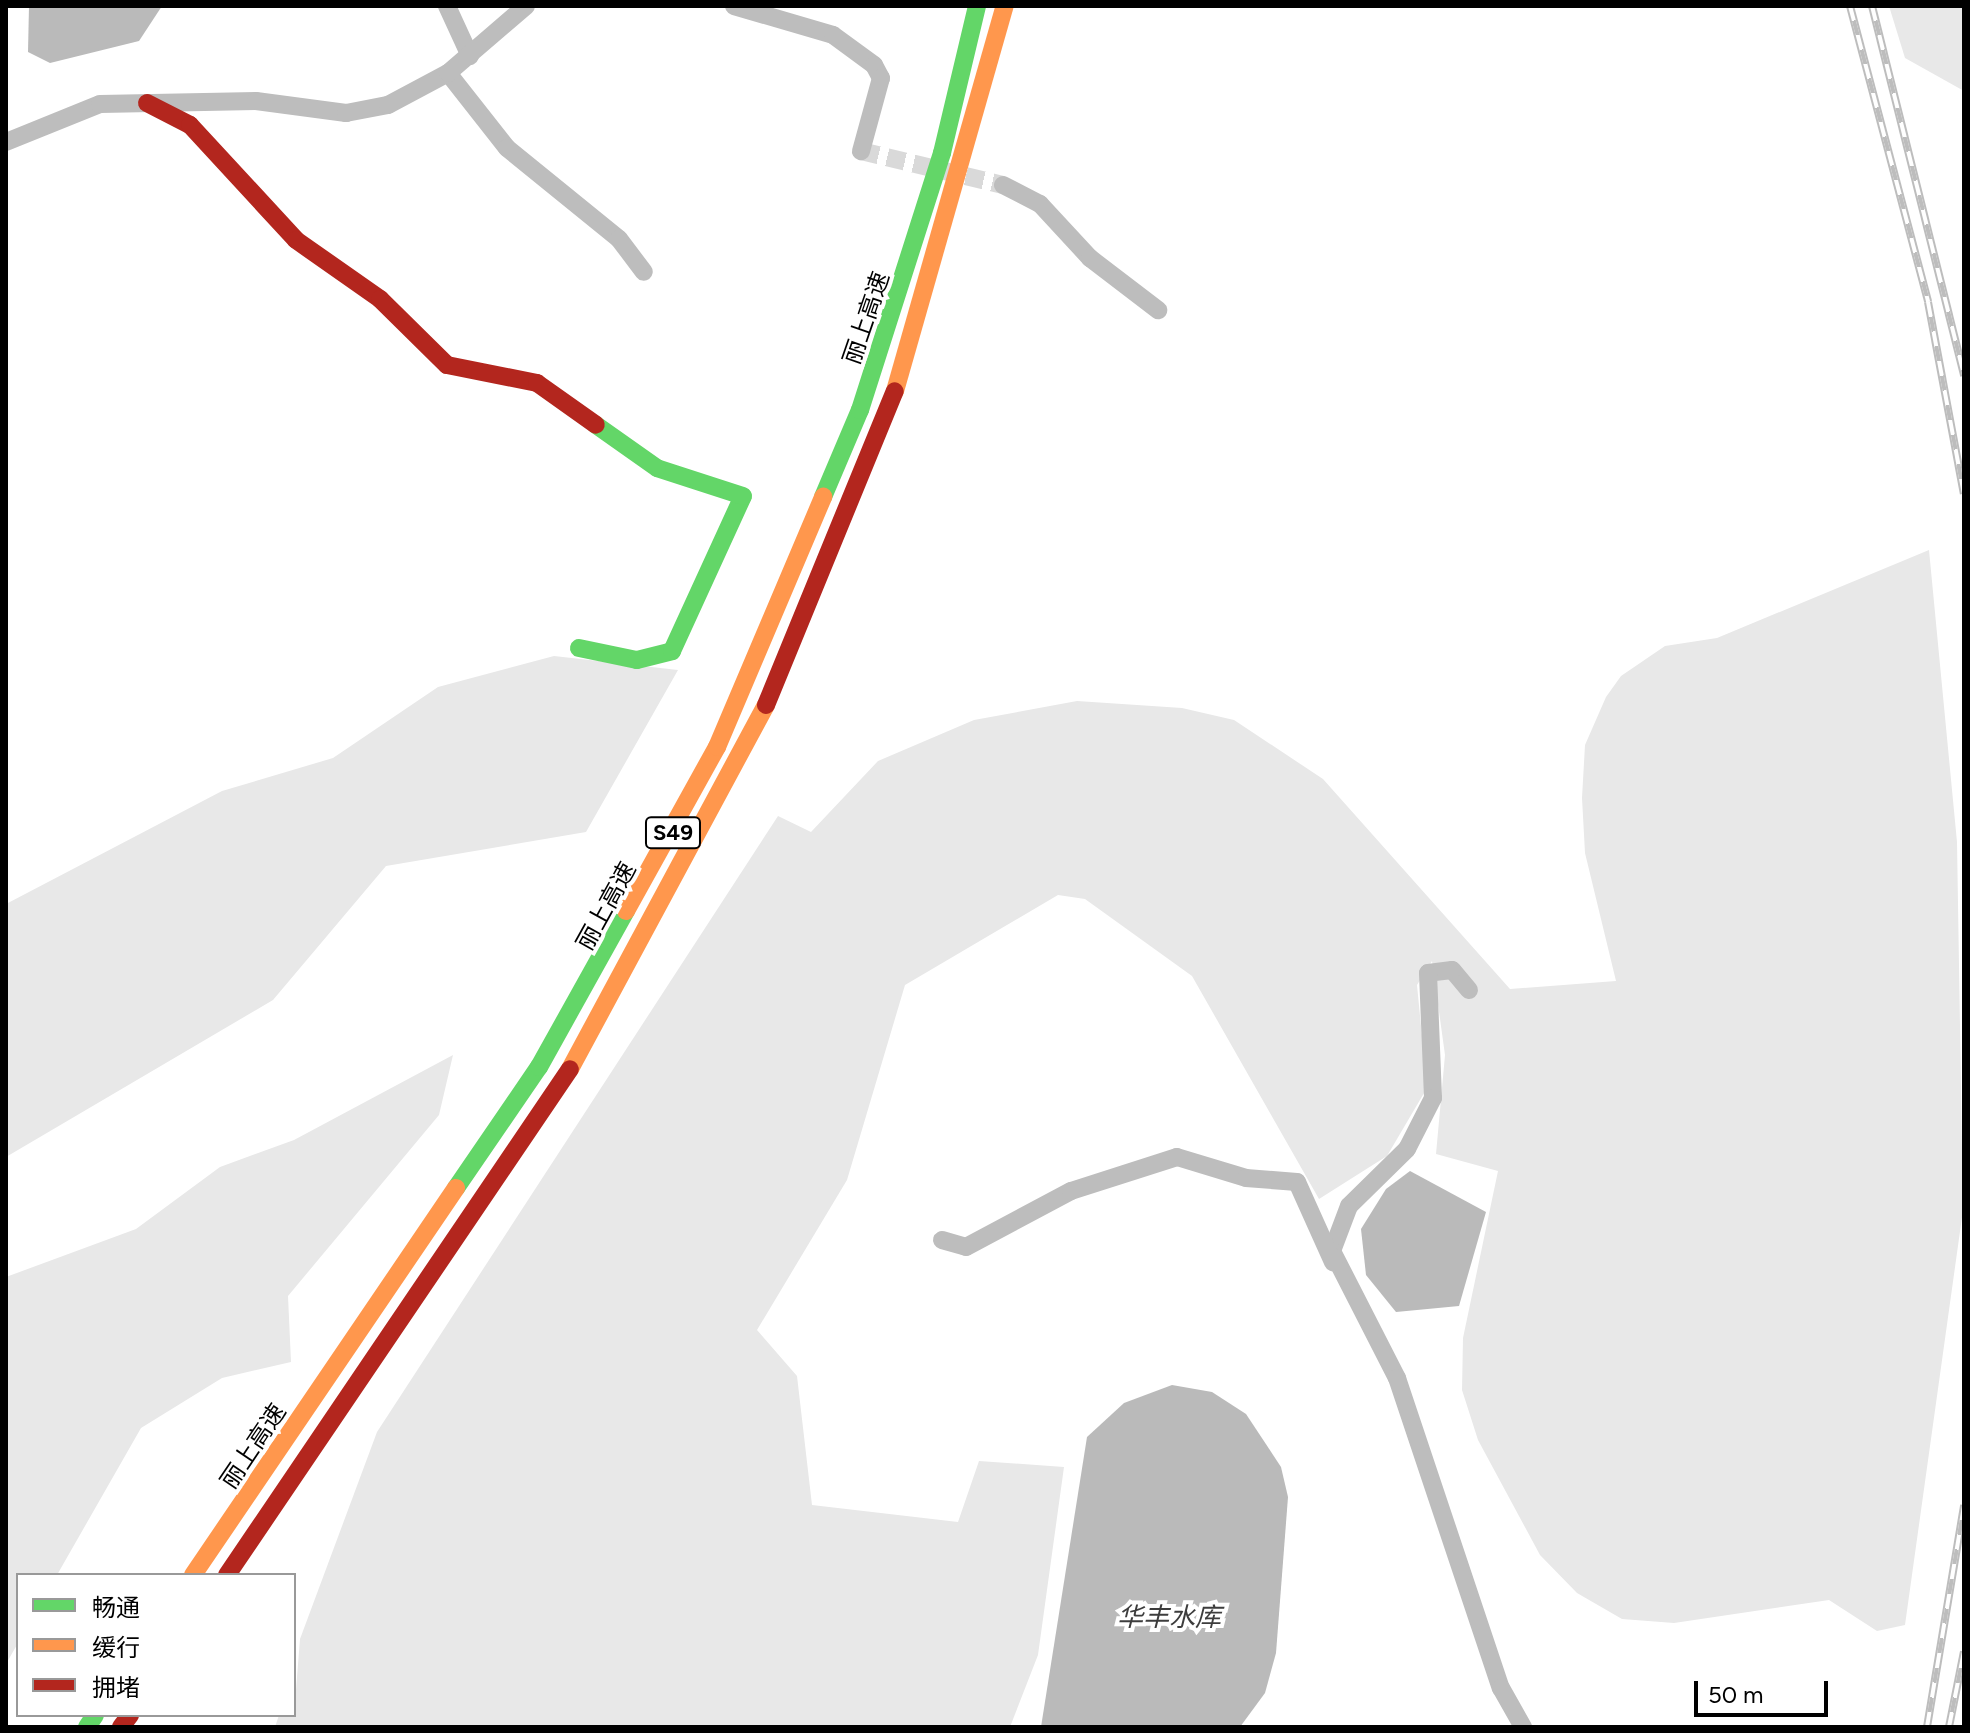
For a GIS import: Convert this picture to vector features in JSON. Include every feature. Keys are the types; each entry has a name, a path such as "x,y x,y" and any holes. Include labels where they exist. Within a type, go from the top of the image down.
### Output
{"main road":[{"name":"丽上高速","path":"194,1573 539,1067 717,747 793,581 870,382 938,168 977,6"},
{"name":"S49","path":"228,1573 563,1081 742,759 825,577 906,363 969,161 1005,6"},
{"path":"147,103 190,125 296,240 380,299 447,365 537,383 657,468 743,496 672,651 637,660 579,648"}],"street":[{"path":"447,6 470,56"},
{"path":"6,142 73,110 147,103 256,101 360,111 407,97 448,73 526,6"},
{"path":"734,6 833,35 874,65 881,78 861,151"},
{"path":"448,73 507,148 619,239 644,272"},
{"path":"1003,185 1040,204 1090,258 1158,310"},
{"path":"1334,1264 1337,1230 1349,1206 1407,1149 1433,1098 1428,973 1452,970 1469,990"},
{"path":"942,1240 966,1247 1071,1191 1177,1157 1246,1178 1297,1182 1334,1264 1397,1378 1501,1688 1523,1727"}],"shaded area":[{"path":"1889,6 1964,6 1964,91 1905,58"},
{"path":"1929,550 1957,842 1963,1210 1905,1625 1877,1631 1829,1600 1674,1623 1622,1619 1577,1593 1540,1555 1478,1440 1462,1390 1463,1338 1498,1171 1436,1154 1445,1055 1432,961 1417,985 1427,1088 1387,1156 1319,1199 1192,976 1085,899 1058,895 905,985 847,1180 757,1330 797,1376 812,1505 958,1522 979,1461 1064,1467 1038,1655 1010,1727 275,1727 278,1717 296,1717 300,1639 377,1432 778,816 811,832 878,761 974,720 1077,701 1182,708 1234,720 1323,779 1510,989 1616,981 1585,853 1582,798 1585,745 1606,697 1621,676 1665,646 1717,638"},
{"path":"554,656 678,670 586,832 386,866 273,1000 6,1157 6,904 222,791 333,758 438,687"},
{"path":"453,1055 439,1115 288,1296 291,1362 222,1378 141,1428 58,1573 16,1573 16,1646 6,1664 6,1277 136,1229 220,1167 294,1140"}],"water":[{"path":"29,6 162,6 139,41 50,63 28,52"},
{"path":"1410,1171 1486,1212 1459,1306 1396,1312 1366,1275 1361,1229 1386,1189"},
{"name":"华丰水库","path":"1172,1385 1212,1392 1246,1414 1281,1467 1288,1497 1276,1653 1265,1693 1240,1727 1041,1727 1087,1437 1124,1403"}],"tunnel":[{"path":"861,151 1003,185"}],"railway":[{"path":"1850,6 1928,302 1964,494"},
{"path":"1872,6 1964,376"},
{"path":"1927,1727 1964,1505"},
{"path":"1949,1727 1964,1651"}],"traffic: fast":[{"path":"823,497 860,410 942,153 977,6"},
{"path":"579,648 637,660 672,651 743,496 657,468 596,425"},
{"path":"456,1188 539,1067 626,911"},
{"path":"87,1727 94,1717"}],"traffic: slow":[{"path":"895,391 1005,6"},
{"path":"626,911 717,747 823,497"},
{"path":"570,1069 766,705"},
{"path":"194,1573 456,1188"}],"traffic: jam":[{"path":"147,103 190,125 296,240 380,299 447,365 537,383 596,425"},
{"path":"766,705 895,391"},
{"path":"228,1573 570,1069"},
{"path":"121,1727 128,1717"}]}
